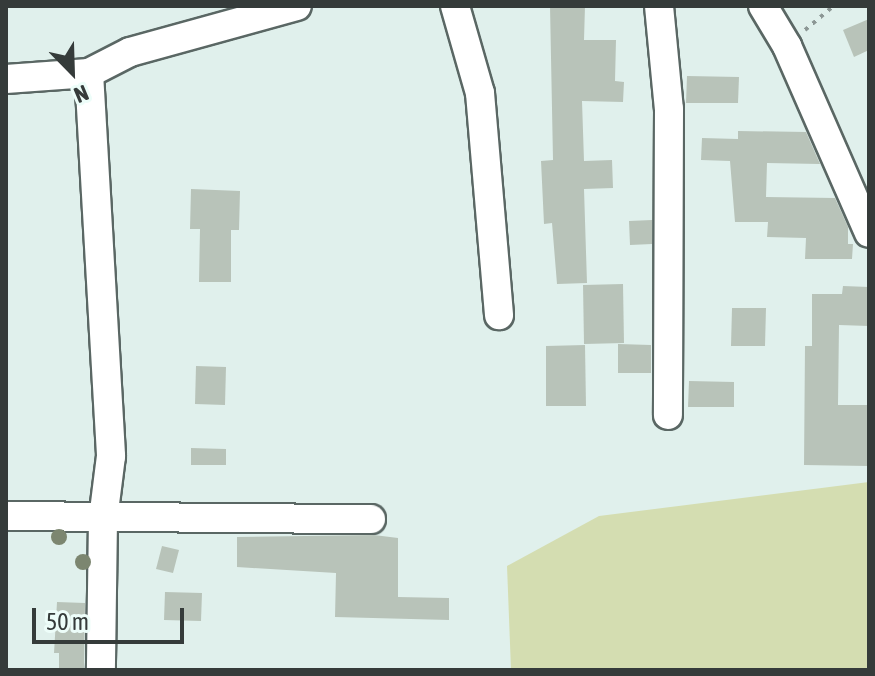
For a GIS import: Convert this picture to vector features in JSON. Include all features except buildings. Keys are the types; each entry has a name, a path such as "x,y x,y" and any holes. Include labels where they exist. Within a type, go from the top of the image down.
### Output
{"street":[{"path":"6,79 89,73 130,52 297,6"},
{"path":"455,6 480,93 499,315"},
{"path":"659,6 669,109 668,415"},
{"path":"763,6 787,46 869,233"},
{"path":"89,73 111,456 103,519 101,670"},
{"path":"6,516 371,519"}],"path":[{"path":"787,46 834,6"}],"green space":[{"path":"869,482 869,670 511,670 507,566 599,516"}]}
